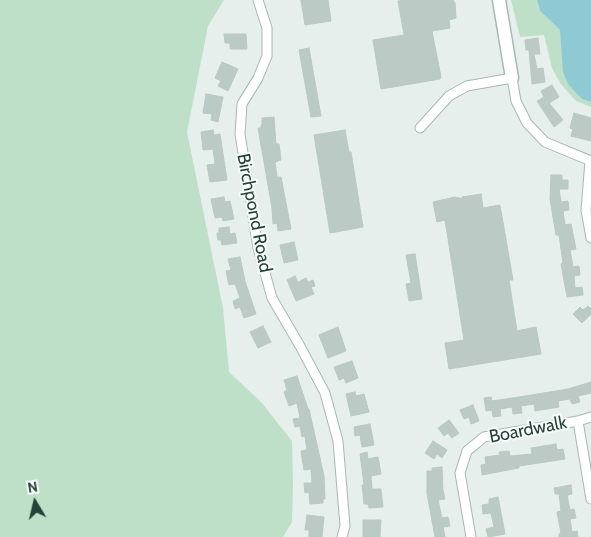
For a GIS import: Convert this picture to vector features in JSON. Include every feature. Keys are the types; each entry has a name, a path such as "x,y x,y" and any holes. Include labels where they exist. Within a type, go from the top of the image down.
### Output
{"street":[{"name":"Birchpond Road","path":"258,0 267,28 267,56 258,78 242,104 241,144 258,248 272,298 325,393 338,440 345,526 342,537"},
{"path":"499,0 516,101 527,123 545,142 591,161 586,210 591,238"},
{"path":"420,128 449,96 467,86 512,78"},
{"name":"Boardwalk","path":"471,537 460,473 467,451 484,437 578,421 591,417"},
{"path":"578,421 591,499"}],"green space":[{"path":"0,0 224,0 208,26 187,132 223,308 229,372 261,402 292,441 292,522 283,537 0,537"},
{"path":"511,0 537,0 540,11 560,30 582,99 591,102 591,107 576,101 560,83 552,68 544,35 520,37"}],"water":[{"path":"537,0 591,0 591,102 582,99 568,84 563,72 560,30 540,11"}],"building":[{"path":"301,0 328,0 331,21 305,25"},
{"path":"453,0 455,3 456,18 449,20 450,28 432,31 441,77 440,79 381,89 373,40 404,35 398,1"},
{"path":"224,34 246,34 247,49 230,49 230,43 225,43"},
{"path":"538,38 540,54 534,54 537,69 543,68 545,82 532,84 529,50 526,50 525,40"},
{"path":"309,48 321,116 311,117 299,50"},
{"path":"222,62 238,69 228,91 218,86 221,81 215,78"},
{"path":"552,85 559,97 549,103 563,120 554,127 537,101 544,97 541,91"},
{"path":"206,94 223,97 218,122 211,120 212,114 203,113"},
{"path":"574,113 591,118 591,141 571,136 573,129 570,128"},
{"path":"274,117 276,144 279,144 281,160 275,162 277,177 281,177 291,229 278,231 277,223 273,224 258,128 261,128 262,118"},
{"path":"213,130 214,135 220,134 227,180 210,182 207,165 215,164 213,149 203,150 201,132"},
{"path":"345,130 349,152 351,152 363,227 330,233 314,135"},
{"path":"551,175 562,175 562,180 568,180 568,189 559,189 561,202 568,201 569,210 563,211 565,225 571,224 576,249 570,250 573,267 579,266 580,275 574,276 575,288 582,287 583,295 567,297 561,264 563,263 559,235 556,235 550,199"},
{"path":"481,194 483,208 500,205 513,280 509,280 517,331 536,327 541,354 449,369 445,343 464,340 445,220 437,222 433,202 455,197 463,199 462,197"},
{"path":"224,197 225,202 230,201 234,219 223,221 222,217 215,218 211,199"},
{"path":"229,227 230,234 235,233 237,243 222,245 221,240 218,240 217,233 219,233 219,228"},
{"path":"294,242 298,260 284,263 280,245"},
{"path":"415,254 422,299 409,301 406,284 411,283 406,255"},
{"path":"240,257 245,281 256,314 244,318 240,307 235,309 233,301 240,298 235,284 229,285 226,271 231,270 228,259"},
{"path":"295,276 298,282 306,278 308,282 313,280 315,286 311,287 314,294 296,301 287,280"},
{"path":"588,306 591,309 591,314 582,323 573,314 580,307 583,310"},
{"path":"263,326 271,342 258,348 250,332"},
{"path":"338,327 346,351 328,358 319,335"},
{"path":"352,361 358,378 346,383 344,378 339,380 334,367"},
{"path":"297,376 309,409 324,476 325,499 323,499 323,503 310,504 309,492 305,493 304,483 312,483 311,469 304,470 301,451 307,450 305,436 302,437 300,426 295,427 293,419 300,418 297,403 289,406 284,392 287,390 284,380"},
{"path":"591,382 591,393 578,396 580,402 572,404 570,399 558,401 559,407 535,411 534,404 521,406 522,413 513,414 512,407 500,409 501,416 493,417 492,410 486,411 484,398 491,397 492,401 519,397 568,389"},
{"path":"355,392 356,396 364,394 369,412 351,416 346,394"},
{"path":"473,405 479,421 471,424 469,417 464,419 460,410"},
{"path":"449,420 459,433 452,438 448,433 444,436 438,428"},
{"path":"370,424 374,445 362,447 360,435 355,436 354,427"},
{"path":"433,441 447,450 442,458 437,454 434,459 425,453"},
{"path":"556,444 557,450 563,449 565,459 519,466 519,468 482,475 481,465 486,464 485,457 500,455 499,452 509,451 510,456 532,454 531,448"},
{"path":"367,452 368,459 378,457 381,474 371,476 372,489 381,489 383,507 369,508 368,504 364,504 362,485 364,485 360,454"},
{"path":"442,467 445,499 438,500 442,518 448,517 450,526 443,527 445,537 435,537 427,493 427,471 432,471 432,468"},
{"path":"571,485 572,494 567,495 570,510 574,509 576,518 570,519 572,532 577,531 578,537 559,537 561,533 557,512 561,511 559,494 555,494 554,488"},
{"path":"498,497 505,534 488,537 486,529 494,527 491,513 483,514 482,505 489,504 489,499"},
{"path":"307,515 324,517 322,537 309,537 309,530 305,530"},
{"path":"363,520 381,520 380,537 363,537"}]}
